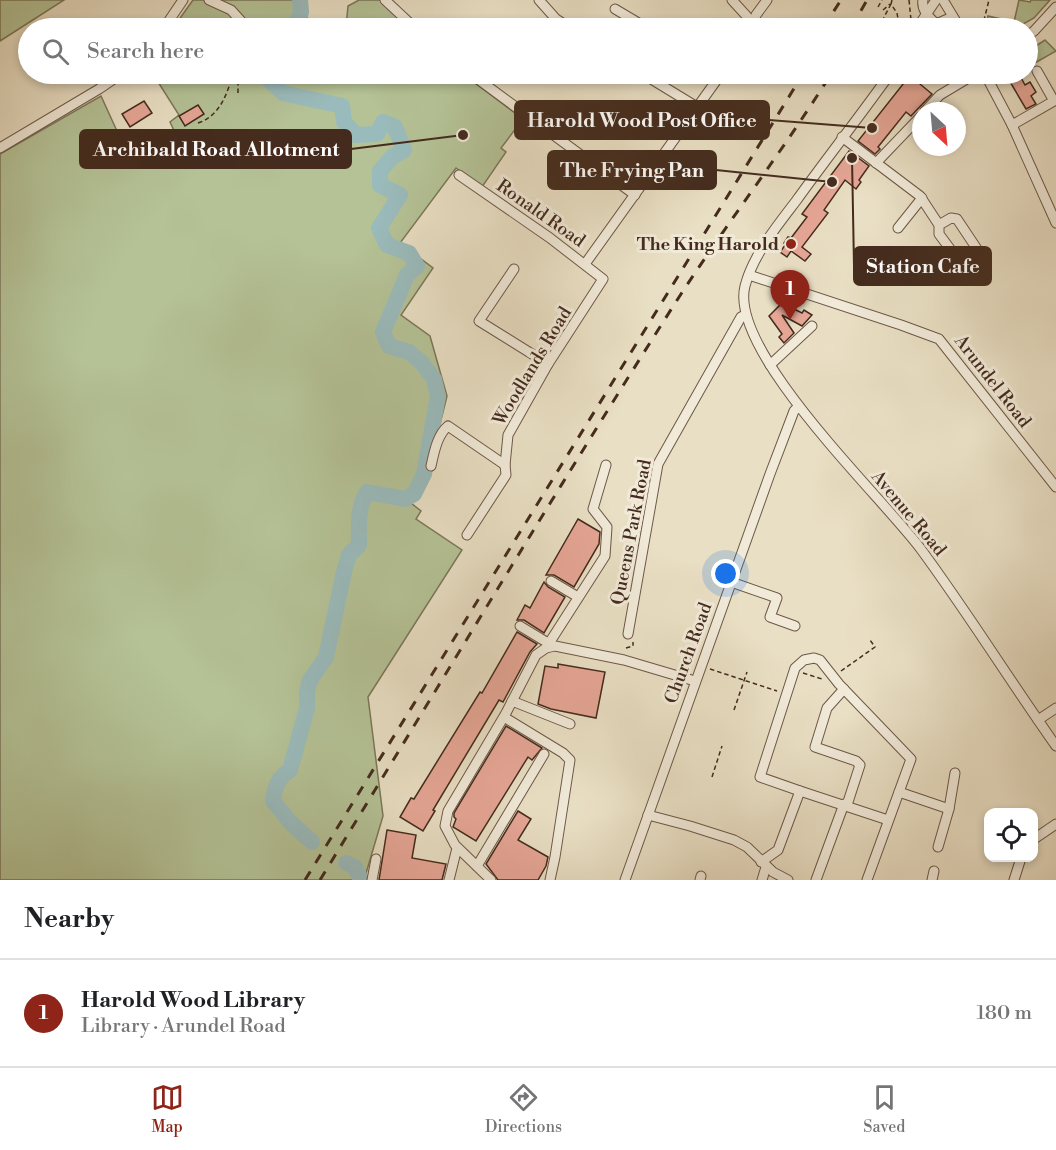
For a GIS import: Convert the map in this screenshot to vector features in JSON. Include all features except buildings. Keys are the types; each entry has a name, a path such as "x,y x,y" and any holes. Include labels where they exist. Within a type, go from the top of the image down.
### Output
{"street":[{"path":"171,18 183,0"},
{"path":"209,0 231,10 238,18"},
{"path":"385,0 404,18"},
{"path":"540,0 555,18"},
{"path":"732,0 746,18"},
{"path":"757,18 767,0"},
{"path":"923,0 922,5 929,18"},
{"path":"923,18 936,0"},
{"path":"944,0 952,17"},
{"path":"1038,28 1056,7"},
{"path":"615,9 630,18"},
{"path":"1012,125 1054,101 1038,73"},
{"path":"0,148 106,84"},
{"path":"485,84 635,195"},
{"path":"667,84 697,107"},
{"path":"585,264 714,84"},
{"path":"749,275 780,223 882,84"},
{"path":"934,102 940,95 958,84"},
{"path":"990,84 1012,125 1056,223"},
{"path":"876,163 912,125"},
{"path":"842,137 922,198 939,225 939,234 959,261 966,263 972,258 976,249 957,219 951,218 939,225"},
{"name":"Ronald Road","path":"459,175 603,279"},
{"path":"898,228 922,198"},
{"path":"514,269 479,321 548,364"},
{"name":"Avenue Road","path":"749,275 743,299 745,315 770,365 798,407 921,549 1056,746"},
{"name":"Arundel Road","path":"749,275 939,339 1056,487"},
{"name":"Woodlands Road","path":"505,470 508,435 548,364 603,279"},
{"name":"Queens Park Road","path":"628,634 658,464 741,317 745,315"},
{"path":"770,365 812,326"},
{"name":"Church Road","path":"625,880 731,582 794,411 798,407"},
{"path":"431,466 443,430 448,426 505,470 467,535"},
{"path":"491,880 457,848 445,826 447,811 504,717 536,656 547,646 605,556 607,527 593,509 606,465"},
{"path":"551,581 578,597"},
{"path":"731,582 777,598 770,617 795,626"},
{"path":"520,626 547,646 624,660 695,681"},
{"path":"624,660 630,646"},
{"path":"867,880 911,759 839,684 820,660 814,658 804,660 794,671 760,777 888,820"},
{"path":"816,880 860,765 856,761 815,747 827,708 839,684"},
{"path":"512,701 570,724"},
{"path":"1038,720 1056,708"},
{"path":"504,717 570,760 550,880"},
{"path":"477,866 544,754"},
{"path":"938,847 956,773"},
{"path":"762,880 764,865 778,850 800,791"},
{"path":"899,792 949,808"},
{"path":"648,815 734,840 747,847 764,865 789,880"},
{"path":"1038,836 1056,824"},
{"path":"449,880 457,848"},
{"path":"372,880 376,859"},
{"path":"1014,880 1020,862"}],"path":[{"path":"878,8 882,0"},
{"path":"884,18 892,0"},
{"path":"909,0 911,18"},
{"path":"984,18 989,0"},
{"path":"883,10 891,4"},
{"path":"891,4 898,18"},
{"path":"198,123 206,121 218,111 230,84"},
{"path":"238,84 238,96"},
{"path":"794,671 839,684 875,647 870,640"},
{"path":"708,668 787,694"},
{"path":"734,710 747,672"},
{"path":"712,777 722,746"}],"green space":[{"path":"0,0 64,0 36,18 18,18 18,29 0,41"},
{"path":"193,0 293,0 296,9 307,18 180,18"},
{"path":"359,0 383,0 399,18 347,18 348,6"},
{"path":"1019,0 1030,2 1031,0 1050,0 1034,18 1015,18"},
{"path":"1045,40 1056,51 1038,61 1038,45"},
{"path":"159,84 476,84 523,119 501,148 506,152 482,187 456,168 400,243 433,268 401,315 430,336 447,396 426,480 419,495 411,503 421,511 416,519 462,550 368,697 383,816 364,880 0,880 0,154 101,96 133,166 178,139 170,122 179,115"}],"waterway":[{"path":"298,18 301,12 300,0"},
{"path":"273,84 283,93 342,106 344,122 356,135 377,134 383,122 395,127 404,150 392,157 380,171 380,185 400,195 379,228 387,245 409,253 417,266 407,275 383,332 389,346 409,352 422,363 434,379 438,396 424,474 414,494 405,499 367,492 364,498 359,518 359,545 349,555 326,657 310,680 307,708 290,770 280,779 275,791 273,801 291,823 312,842"},
{"path":"346,863 355,867 361,880"}],"railway":[{"path":"829,18 841,0"},
{"path":"857,18 867,0"},
{"path":"305,880 797,84"},
{"path":"320,880 672,308 824,84"}],"place":[{"name":"Harold Wood Post Office","path":"872,128"},
{"name":"Archibald Road Allotment","path":"463,135"},
{"name":"Station Cafe","path":"852,158"},
{"name":"The Frying Pan","path":"832,182"},
{"name":"The King Harold","path":"791,244"},
{"name":"Harold Wood Library","path":"790,320"}]}
